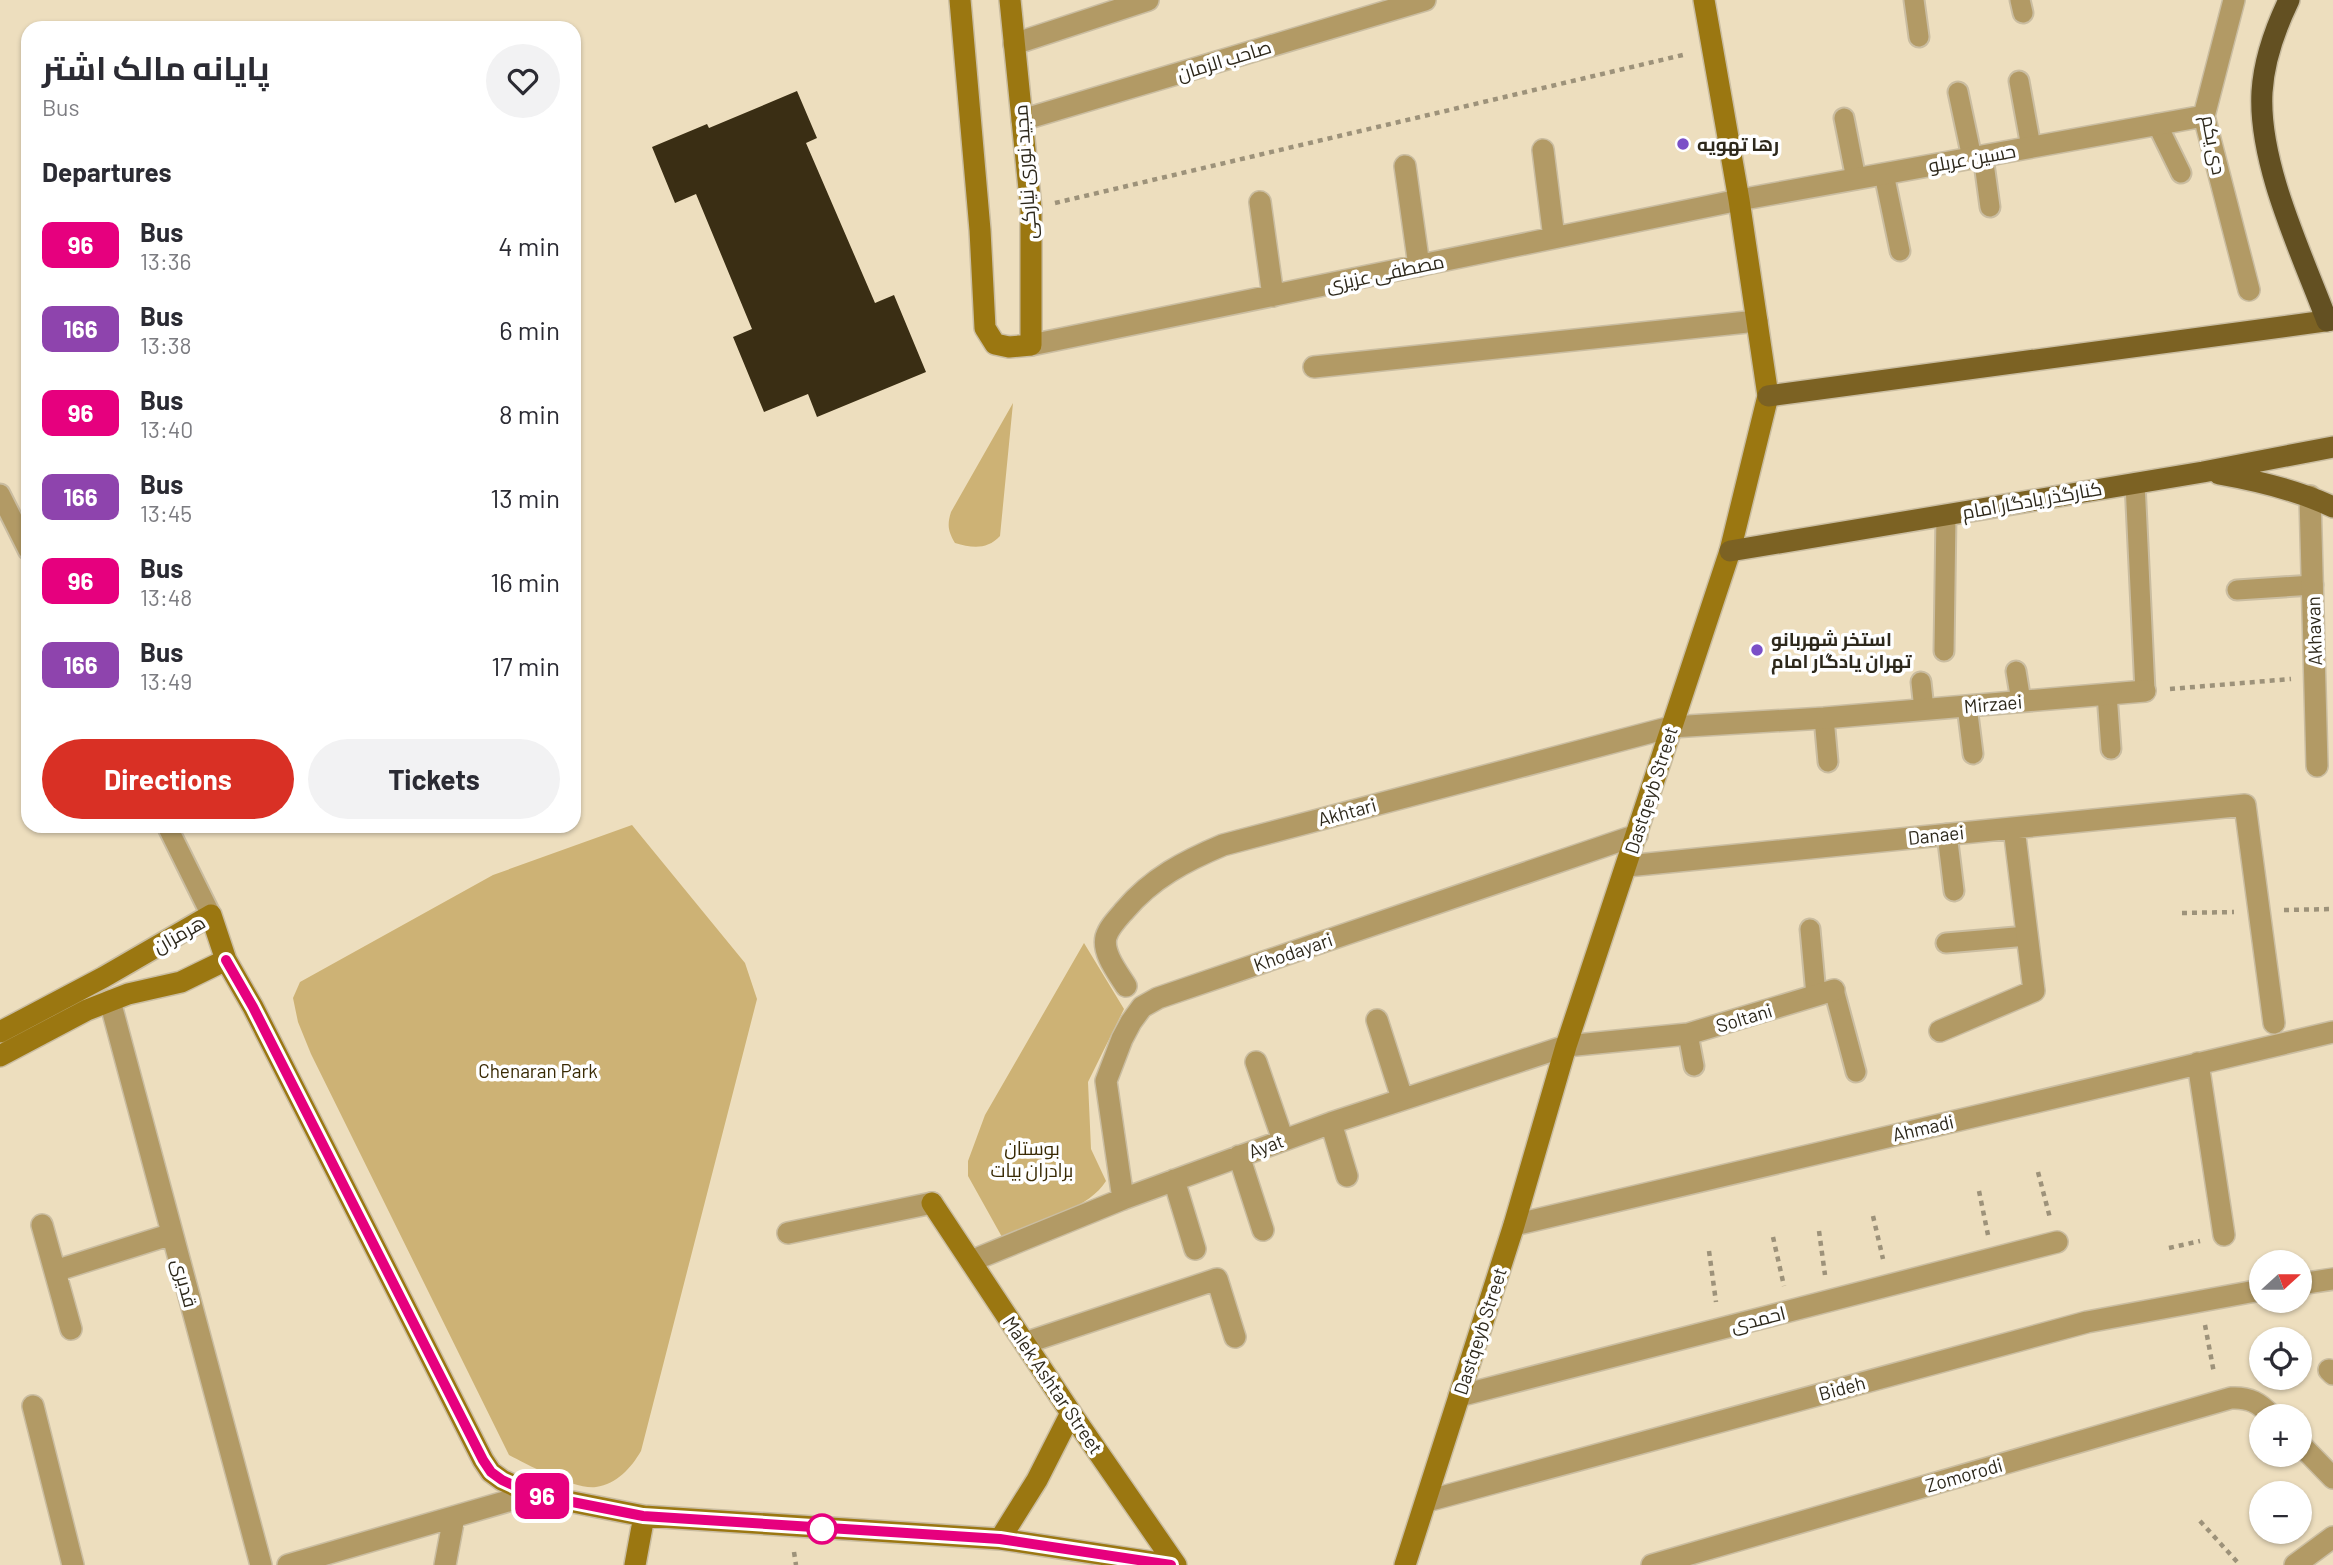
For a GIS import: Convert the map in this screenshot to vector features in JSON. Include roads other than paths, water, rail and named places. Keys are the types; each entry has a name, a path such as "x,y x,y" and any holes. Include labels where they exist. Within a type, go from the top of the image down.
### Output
{"highway":[{"path":"2288,0 2266,59 2262,93 2264,139 2280,196 2331,325"}],"main road":[{"path":"1768,396 2331,325"},
{"name":"کنارگذر یادگار امام","path":"1730,551 2203,472 2333,447"},
{"path":"2203,472 2258,480 2310,496 2333,507"}],"street":[{"path":"960,0 985,328 995,344 1009,347 1031,345"},
{"name":"مجید نوری نیارکی","path":"1010,0 1031,209 1031,345"},
{"path":"1014,44 1148,0"},
{"name":"صاحب الزمان","path":"1023,120 1424,0"},
{"name":"Dastqeyb Street","path":"1405,1565 1514,1225 1566,1046 1730,551 1768,396 1739,200 1704,0"},
{"name":"دی یکم","path":"2234,0 2204,116 2249,290"},
{"name":"حسین عربلو","path":"1739,200 2204,116"},
{"path":"1543,150 1554,238"},
{"path":"1405,166 1419,266"},
{"name":"مصطفی عزیزی","path":"1031,345 1739,200"},
{"path":"1260,202 1273,296"},
{"path":"1314,367 1757,321"},
{"name":"Akhavan","path":"2310,496 2317,766"},
{"name":"Mirzaei","path":"1671,727 1824,718 2145,691"},
{"name":"Akhtari","path":"1126,986 1107,953 1106,938 1114,923 1145,889 1189,859 1223,845 1671,727"},
{"name":"Danaei","path":"1627,866 2245,805 2274,1023"},
{"path":"1940,1031 2034,991 2014,828"},
{"name":"Khodayari","path":"1123,1199 1106,1081 1122,1039 1142,1007 1171,993 1637,835"},
{"name":"هرمزان","path":"0,1032 104,977 211,915 226,960 181,982 128,994 88,1010 0,1056"},
{"path":"226,960 253,1007 483,1460 491,1472 502,1480 532,1494 643,1516 1000,1539 1174,1565"},
{"name":"Soltani","path":"1566,1046 1689,1034 1825,993"},
{"name":"قدیری","path":"110,1001 261,1565"},
{"path":"1377,1020 1402,1098"},
{"name":"Ahmadi","path":"1514,1225 2333,1032"},
{"name":"Ayat","path":"971,1261 1123,1199 1283,1140 1402,1098 1566,1046"},
{"path":"1256,1062 1283,1140"},
{"path":"2198,1063 2224,1235"},
{"path":"1331,1123 1347,1176"},
{"path":"1239,1156 1263,1230"},
{"path":"1174,1180 1195,1249"},
{"name":"Malek Ashtar Street","path":"788,1233 932,1203 1174,1565"},
{"path":"42,1224 71,1329"},
{"path":"55,1271 172,1234"},
{"name":"احمدی","path":"1459,1396 2057,1242"},
{"path":"1025,1343 1217,1279 1235,1337"},
{"path":"2312,1282 2333,1279"},
{"name":"Bideh","path":"1427,1502 2063,1328 2249,1292"},
{"name":"Zomorodi","path":"1652,1565 2231,1398 2260,1404"},
{"path":"33,1406 73,1565"},
{"path":"1000,1539 1037,1480 1071,1413"},
{"path":"2312,1456 2333,1478"},
{"path":"288,1565 532,1494"},
{"path":"635,1565 643,1516"},
{"path":"445,1565 454,1517"},
{"path":"2295,1565 2333,1536"}],"lane":[{"path":"1914,0 1919,37"},
{"path":"2019,81 2031,147"},
{"path":"1958,92 1990,207"},
{"path":"1844,118 1856,179"},
{"path":"2157,124 2181,173"},
{"path":"1884,174 1900,251"},
{"path":"2135,483 2145,691"},
{"path":"0,494 21,536"},
{"path":"1944,651 1946,515"},
{"path":"2237,590 2313,585"},
{"path":"2016,671 2021,701"},
{"path":"1921,682 1924,709"},
{"path":"2107,694 2111,750"},
{"path":"1967,706 1973,754"},
{"path":"1824,718 1828,762"},
{"path":"170,833 211,915"},
{"path":"1947,834 1954,891"},
{"path":"1810,929 1825,993 1856,1072"},
{"path":"1946,943 2027,936"},
{"path":"1689,1034 1694,1066"}],"place":[{"name":"رها تهویه","path":"1683,144"},
{"name":"استخر شهربانو تهران یادگار امام","path":"1757,650"}],"park label":[{"name":"Chenaran Park","path":"538,1071"},
{"name":"بوستان برادران بیات","path":"1032,1159"}]}
